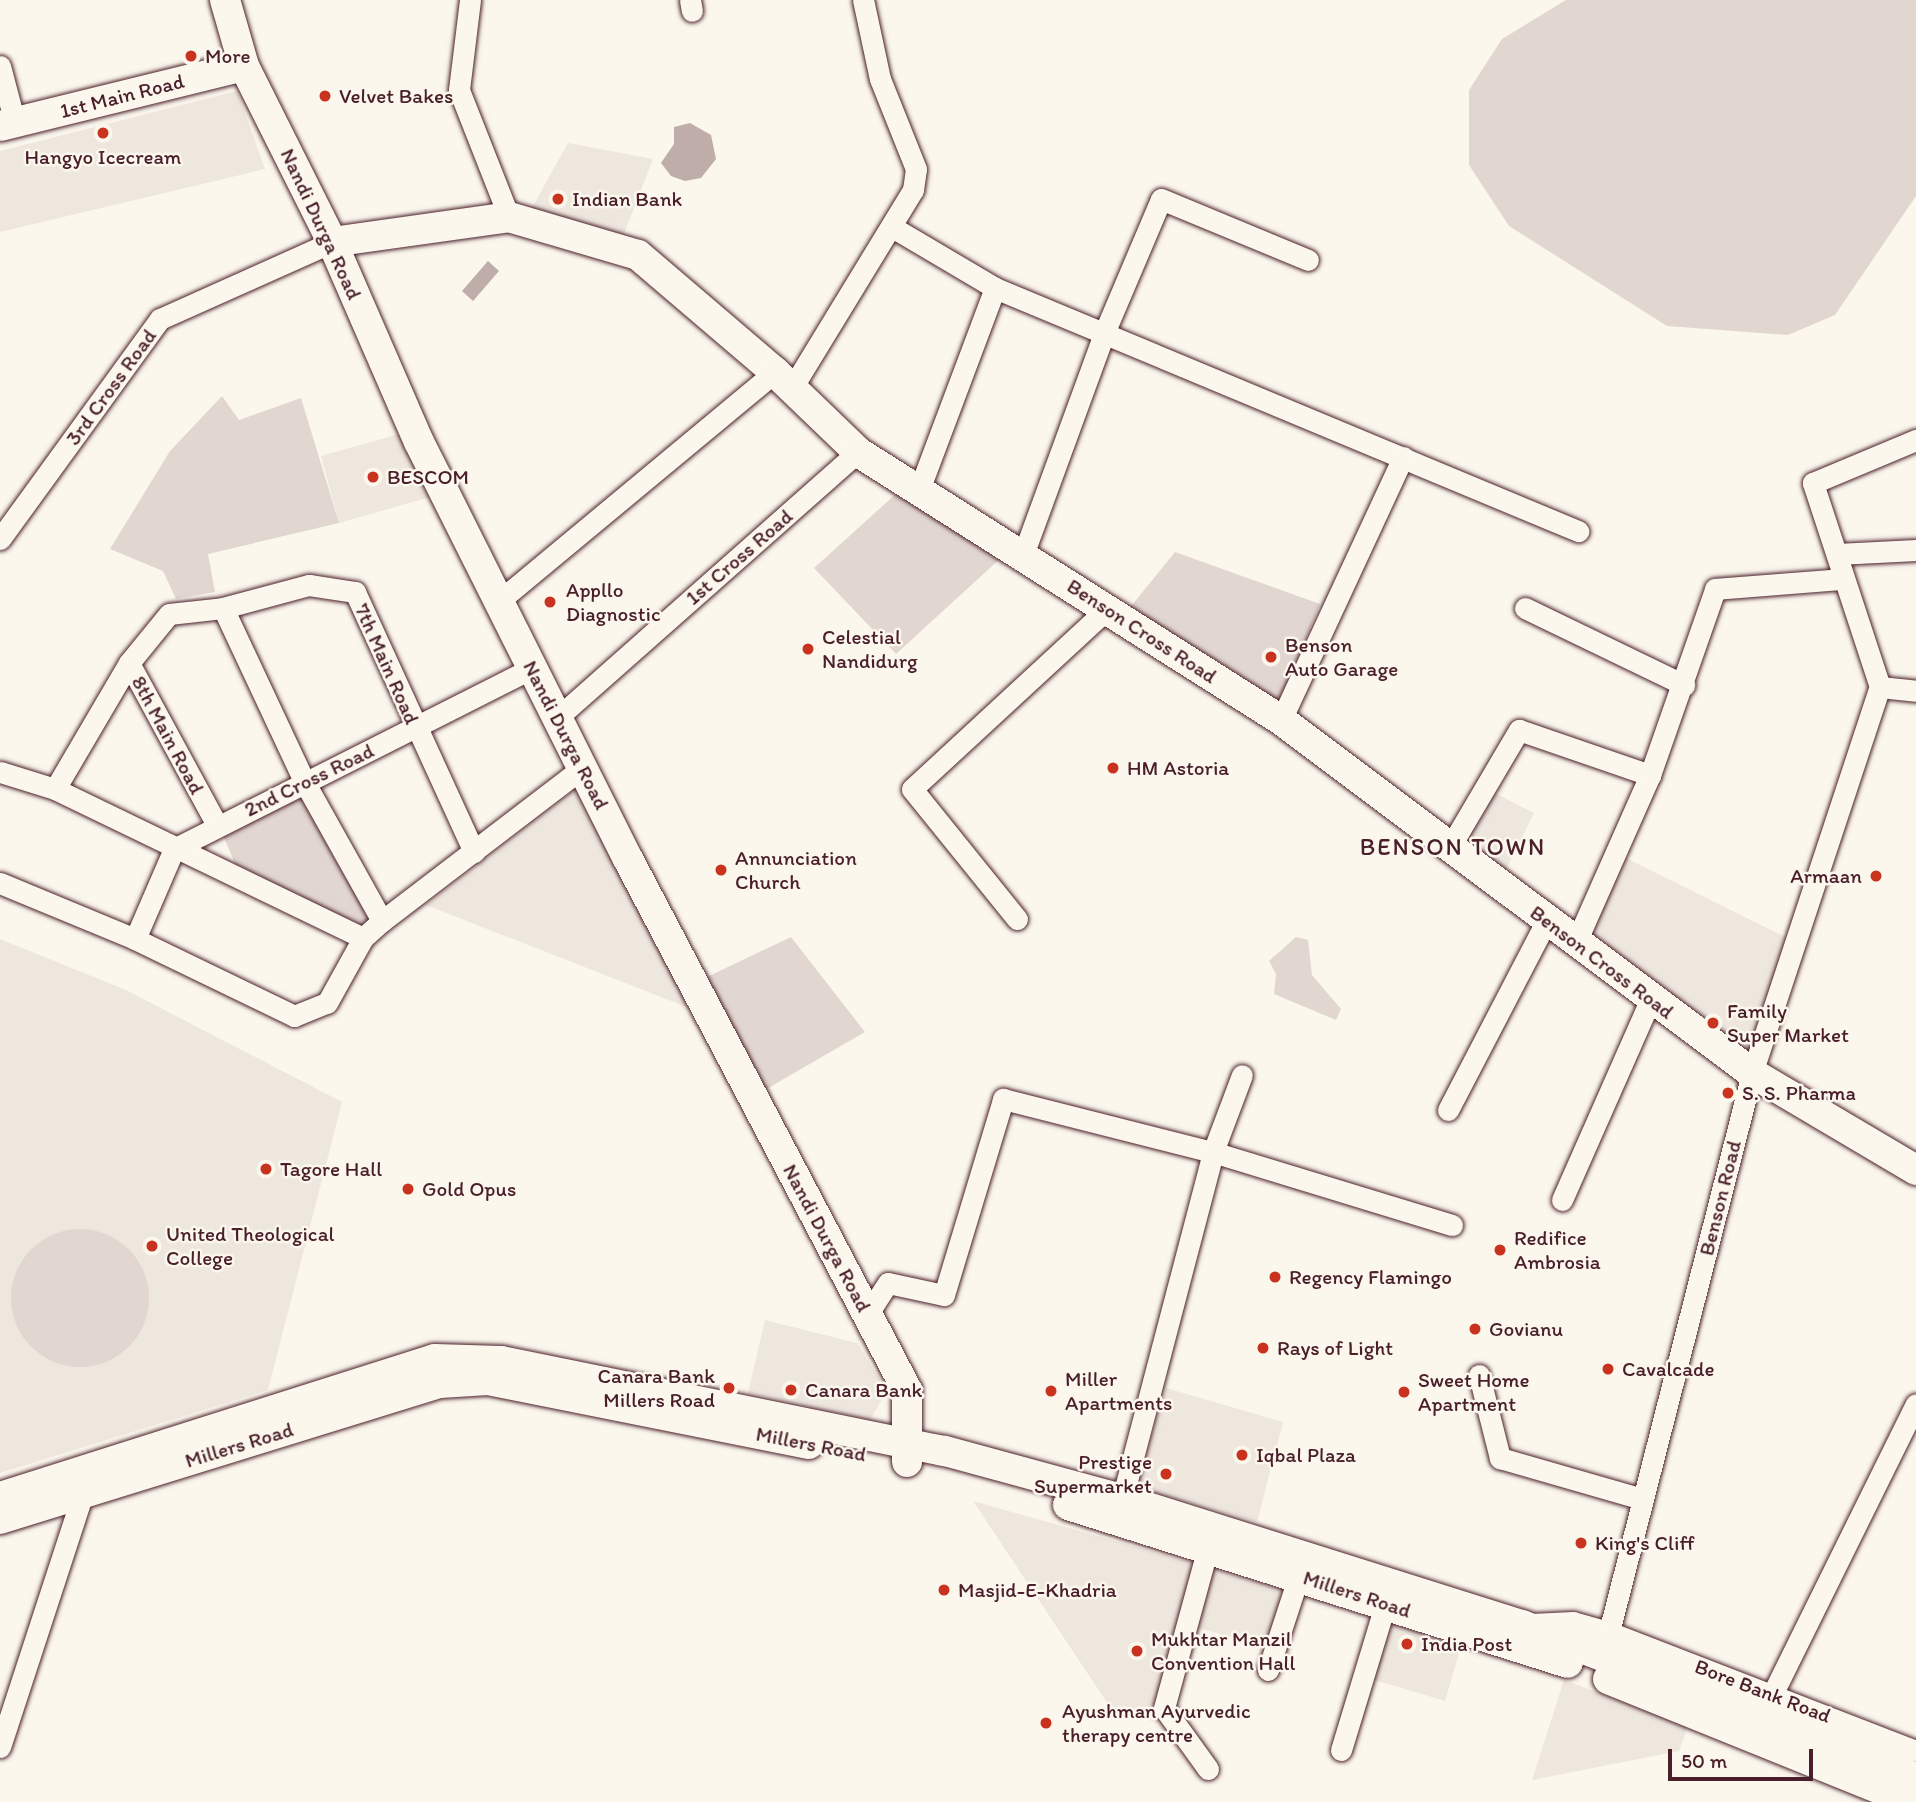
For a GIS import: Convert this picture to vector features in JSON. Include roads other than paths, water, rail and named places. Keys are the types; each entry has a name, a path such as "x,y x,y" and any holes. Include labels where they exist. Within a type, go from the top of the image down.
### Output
{"main road":[{"name":"Nandi Durga Road","path":"225,0 244,66 332,242 419,442 582,768 907,1390 907,1453"},
{"name":"1st Main Road","path":"8,125 244,66"},
{"name":"Benson Cross Road","path":"332,242 509,217 638,256 784,380 858,452 1282,720 1752,1073 1916,1170"},
{"name":"Millers Road","path":"0,1497 440,1383 488,1380 667,1406 907,1453 1119,1509 1522,1625 1916,1778"},
{"name":"Millers Road","path":"0,1519 83,1493 208,1443"},
{"name":"Millers Road","path":"1119,1509 1208,1547 1613,1681 1913,1802"}],"street":[{"path":"470,0 459,90 509,217"},
{"path":"499,601 784,380 892,227 913,190 916,169 880,79 863,0"},
{"path":"0,66 8,125"},
{"path":"1023,555 1105,331 1161,199 1308,260"},
{"path":"892,227 995,288 1105,331 1578,531"},
{"name":"3rd Cross Road","path":"0,539 160,319 332,242"},
{"path":"919,490 995,288"},
{"path":"1916,440 1813,484 1880,687 1916,691"},
{"name":"1st Cross Road","path":"557,718 858,452"},
{"path":"1282,720 1403,457"},
{"path":"1837,554 1916,550"},
{"path":"1576,942 1650,775 1684,685 1715,589 1843,579"},
{"name":"7th Main Road","path":"129,663 169,614 223,608 309,585 355,592 474,852"},
{"path":"223,608 305,783 382,921"},
{"path":"1525,608 1684,685"},
{"path":"1017,919 912,789 1107,609"},
{"name":"8th Main Road","path":"55,789 129,663"},
{"name":"8th Main Road","path":"129,663 217,825"},
{"name":"2nd Cross Road","path":"174,849 532,668"},
{"name":"Benson Road","path":"1609,1632 1752,1073 1880,687"},
{"path":"1450,847 1519,730 1650,775"},
{"path":"0,883 135,939 294,1016 327,1003 363,939 382,921 582,768"},
{"path":"0,772 55,789 363,939"},
{"path":"135,939 174,849"},
{"path":"1448,1110 1547,920"},
{"path":"1562,1200 1651,999"},
{"path":"1119,1509 1213,1152 1242,1075"},
{"path":"867,1315 888,1283 944,1295 1000,1100 1213,1152 1452,1225"},
{"path":"1479,1376 1500,1458 1642,1499"},
{"path":"1773,1693 1916,1404"},
{"path":"0,1747 83,1493"},
{"path":"1208,1547 1164,1708 1208,1769"},
{"path":"1268,1670 1299,1576"},
{"path":"1341,1751 1385,1605"},
{"path":"1522,1625 1573,1622 1609,1632"},
{"name":"Bore Bank Road","path":"1609,1632 1773,1693 1916,1751"}],"place":[{"name":"More","path":"191,56"},
{"name":"Velvet Bakes","path":"325,96"},
{"name":"Hangyo Icecream","path":"103,133"},
{"name":"Indian Bank","path":"558,199"},
{"name":"BESCOM","path":"373,477"},
{"name":"Appllo Diagnostic","path":"550,602"},
{"name":"Celestial Nandidurg","path":"808,649"},
{"name":"Benson Auto Garage","path":"1271,657"},
{"name":"HM Astoria","path":"1113,768"},
{"name":"Annunciation Church","path":"721,870"},
{"name":"Armaan","path":"1876,876"},
{"name":"Family Super Market","path":"1713,1023"},
{"name":"S. S. Pharma","path":"1728,1093"},
{"name":"Tagore Hall","path":"266,1169"},
{"name":"Gold Opus","path":"408,1189"},
{"name":"United Theological College","path":"152,1246"},
{"name":"Redifice Ambrosia","path":"1500,1250"},
{"name":"Regency Flamingo","path":"1275,1277"},
{"name":"Govianu","path":"1475,1329"},
{"name":"Rays of Light","path":"1263,1348"},
{"name":"Cavalcade","path":"1608,1369"},
{"name":"Canara Bank Millers Road","path":"729,1388"},
{"name":"Canara Bank","path":"791,1390"},
{"name":"Miller Apartments","path":"1051,1391"},
{"name":"Sweet Home Apartment","path":"1404,1392"},
{"name":"Iqbal Plaza","path":"1242,1455"},
{"name":"Prestige Supermarket","path":"1166,1474"},
{"name":"King's Cliff","path":"1581,1543"},
{"name":"Masjid-E-Khadria","path":"944,1590"},
{"name":"India Post","path":"1407,1644"},
{"name":"Mukhtar Manzil Convention Hall","path":"1137,1651"},
{"name":"Ayushman Ayurvedic therapy centre","path":"1046,1723"}],"district":[{"name":"BENSON TOWN","path":"1453,847"}]}
